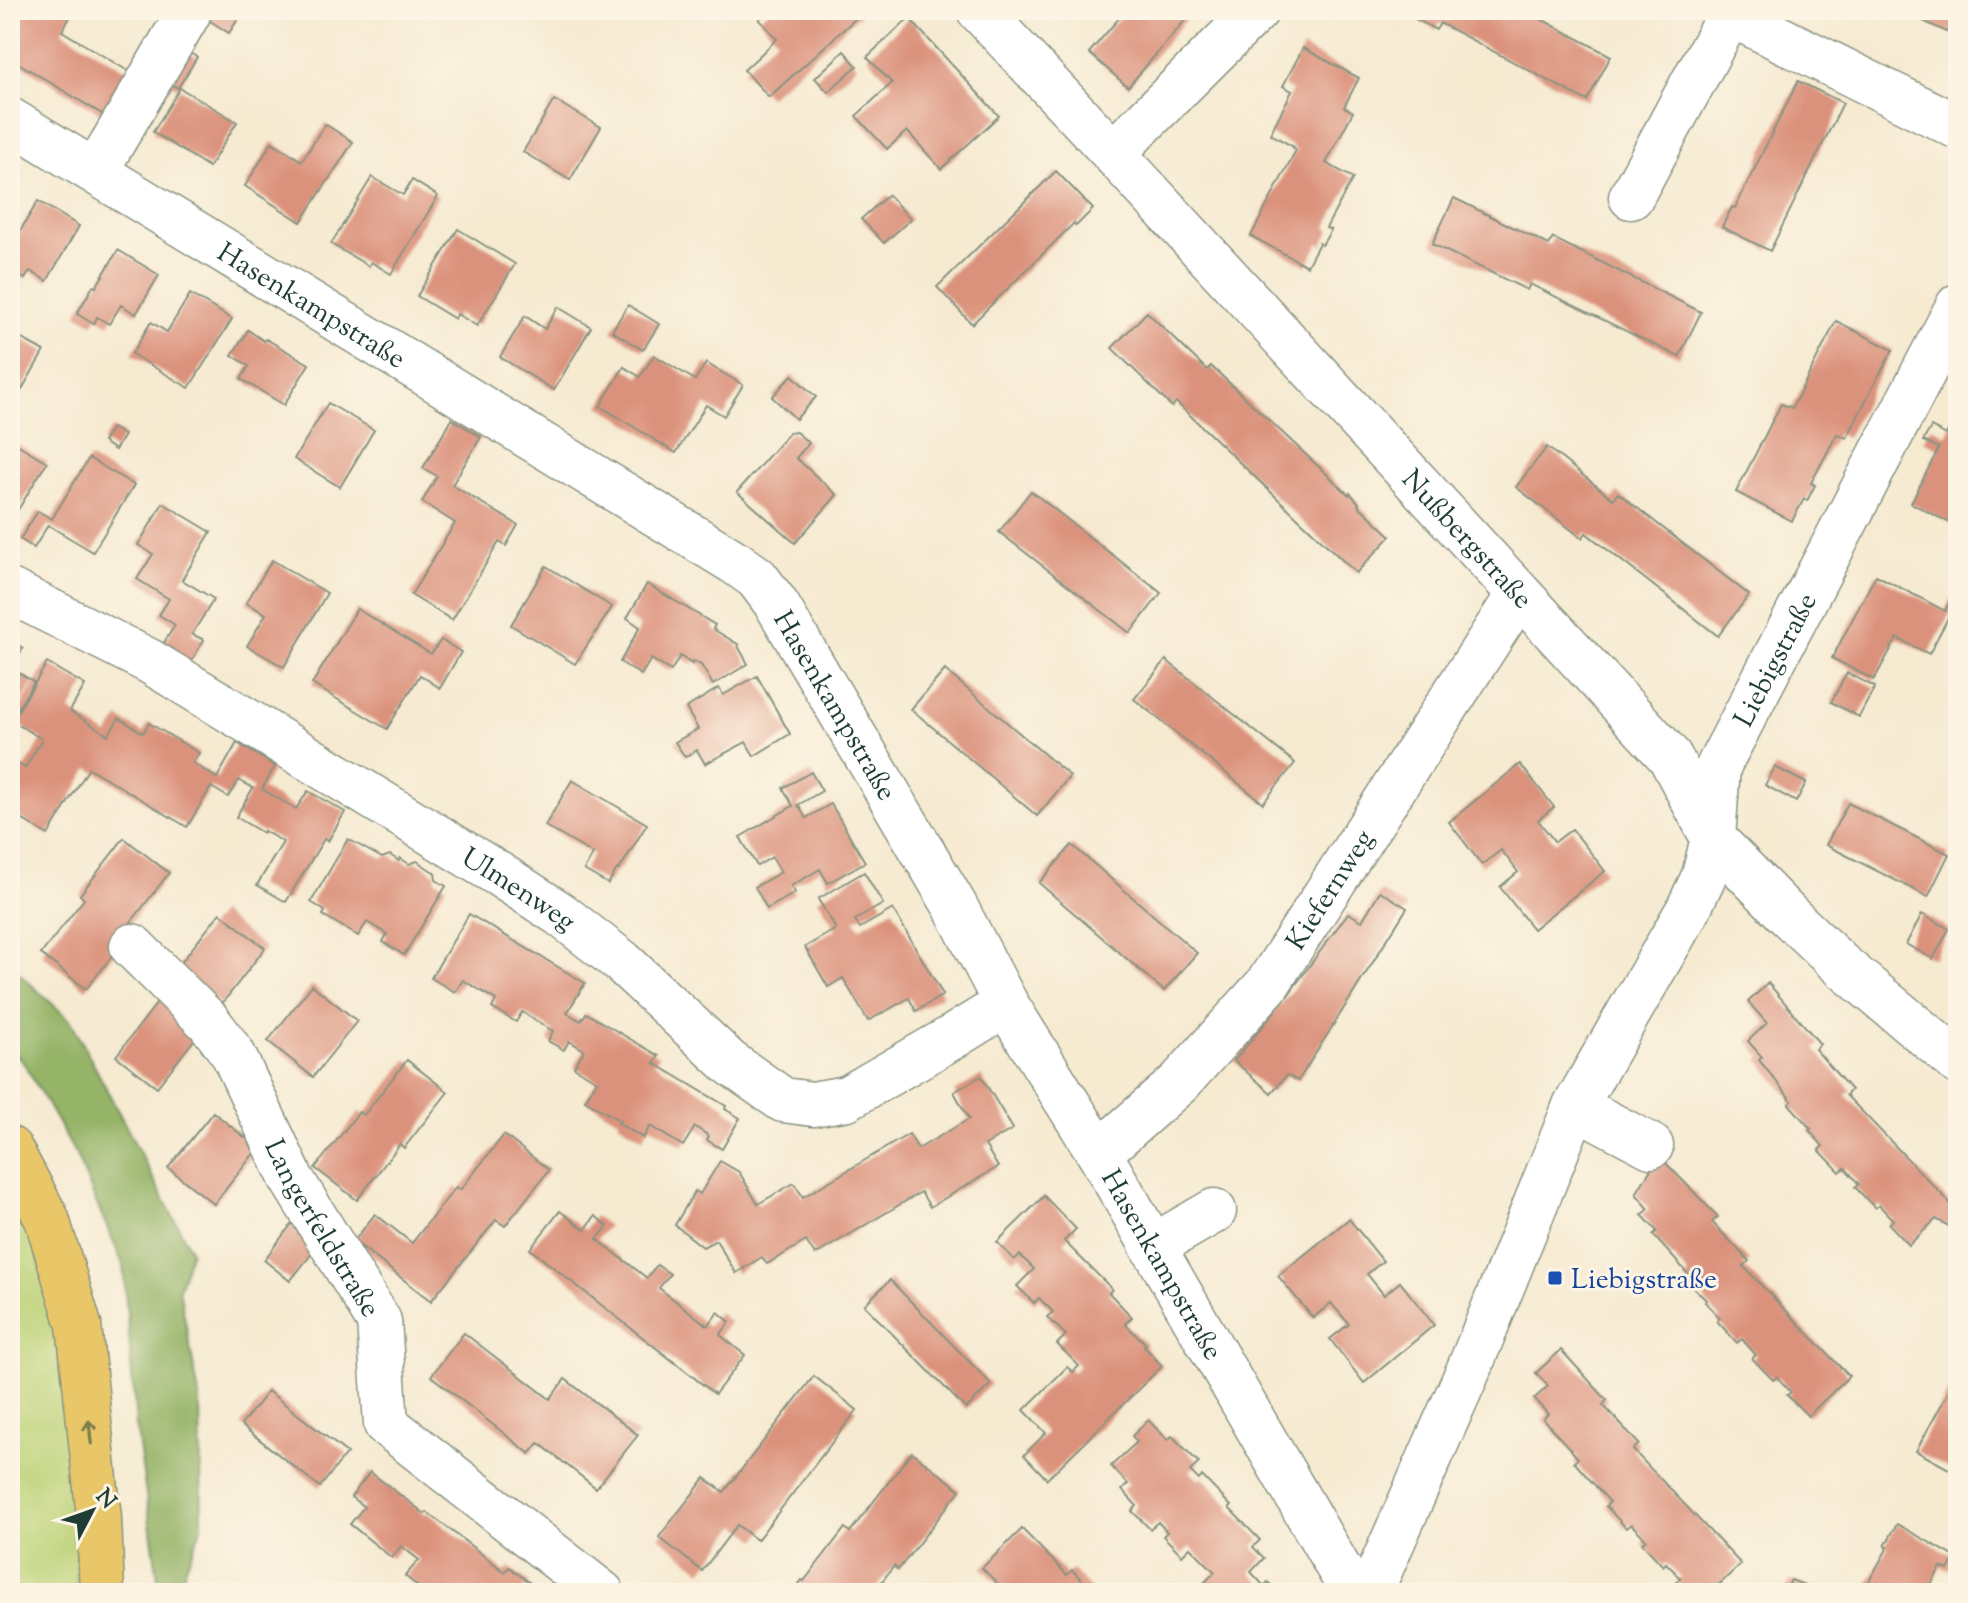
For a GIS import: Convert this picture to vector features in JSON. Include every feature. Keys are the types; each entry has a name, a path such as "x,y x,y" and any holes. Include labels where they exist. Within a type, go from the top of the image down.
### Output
{"highway":[{"path":"10,1149 47,1219 79,1325 99,1518 102,1593"}],"street":[{"path":"96,171 188,14 181,10"},
{"name":"Nußbergstraße","path":"979,10 1670,757 1713,838 1841,965 1958,1062"},
{"path":"1113,153 1257,10"},
{"path":"1631,197 1730,14 1958,127"},
{"name":"Hasenkampstraße","path":"10,120 757,578 777,605 955,906 1006,1004 1099,1153 1353,1593"},
{"name":"Liebigstraße","path":"1370,1593 1469,1369 1575,1106 1688,910 1704,876 1713,838 1718,767 1958,306"},
{"name":"Ulmenweg","path":"10,591 149,661 560,914 622,962 729,1062 783,1100 813,1104 847,1098 1006,1004"},
{"name":"Kiefernweg","path":"1099,1153 1179,1083 1267,985 1519,594"},
{"name":"Langerfeldstraße","path":"132,946 209,1022 233,1054 291,1178 379,1321 386,1424 602,1593"},
{"path":"1575,1106 1651,1146"},
{"path":"1152,1247 1214,1211"}],"green space":[{"path":"10,965 71,1021 191,1251 179,1289 200,1400 202,1526 176,1593 160,1593 136,1425 123,1264 76,1155 25,1065 10,1047"},
{"path":"10,1176 63,1330 77,1513 77,1593 10,1593"}],"building":[{"path":"20,10 74,10 62,31 133,74 107,117 10,58 10,26"},
{"path":"208,10 224,10 238,19 229,33 204,17"},
{"path":"769,10 865,10 769,97 744,70 777,39 759,19"},
{"path":"1126,10 1194,10 1128,87 1089,53"},
{"path":"1399,10 1524,10 1611,56 1587,101 1440,23 1436,30"},
{"path":"1928,10 1958,10 1958,37 1923,21"},
{"path":"909,18 999,116 941,169 907,131 887,149 856,116 892,83 867,57"},
{"path":"181,48 197,57 178,88 162,78"},
{"path":"1303,48 1359,78 1344,107 1353,112 1326,163 1353,178 1326,228 1331,230 1322,245 1319,243 1307,266 1251,236 1296,150 1270,134 1292,91 1283,86"},
{"path":"844,51 857,66 828,92 815,78"},
{"path":"1798,81 1843,103 1770,251 1722,227 1732,207 1735,208"},
{"path":"180,88 237,122 209,167 153,132"},
{"path":"554,100 601,127 570,180 523,152"},
{"path":"325,124 353,142 301,222 245,186 272,142 302,161"},
{"path":"1056,171 1093,209 1076,226 1074,223 972,324 937,287"},
{"path":"372,177 403,195 412,180 438,196 391,274 371,262 369,266 331,244"},
{"path":"888,195 911,219 884,243 861,219"},
{"path":"1454,198 1549,245 1553,238 1701,312 1679,357 1530,284 1527,290 1432,244"},
{"path":"38,201 79,226 47,281 30,271 25,279 10,270 10,248"},
{"path":"458,229 515,264 477,326 457,314 455,319 417,296"},
{"path":"118,250 159,275 136,314 121,305 109,324 97,317 94,324 77,314"},
{"path":"190,294 232,319 189,388 132,354 151,322 167,332"},
{"path":"628,305 659,324 643,350 612,331"},
{"path":"558,307 591,327 554,390 500,357 525,316 545,329"},
{"path":"1147,312 1207,370 1211,366 1350,493 1358,505 1391,536 1356,573 1176,402 1172,407 1112,348"},
{"path":"1836,321 1893,350 1847,438 1837,434 1811,483 1815,485 1807,501 1804,499 1792,521 1736,492 1781,404 1792,408"},
{"path":"248,330 309,364 284,405 241,379 249,366 232,355"},
{"path":"13,334 44,351 13,405 10,403 10,340"},
{"path":"654,355 695,380 706,363 743,385 724,416 706,405 676,453 600,406 624,367 640,377"},
{"path":"792,375 816,397 796,419 772,397"},
{"path":"328,403 374,430 340,487 294,459"},
{"path":"1958,411 1958,517 1954,525 1911,503 1939,448 1923,441 1931,427 1946,435"},
{"path":"452,419 481,437 452,485 518,525 506,546 499,542 452,620 411,595 455,523 422,502 437,476 423,468"},
{"path":"112,428 124,435 115,450 103,442"},
{"path":"796,432 809,443 796,458 837,495 795,543 737,492 789,433"},
{"path":"10,440 47,462 10,523"},
{"path":"1547,447 1613,499 1618,493 1749,595 1718,636 1586,533 1582,538 1516,487"},
{"path":"89,458 134,485 93,552 48,525 34,548 20,539 38,511 52,519"},
{"path":"1031,491 1161,593 1130,633 999,532"},
{"path":"163,503 211,532 182,580 214,599 192,634 204,640 189,665 160,649 175,625 159,615 169,599 137,579 153,554 138,545"},
{"path":"272,560 327,593 284,667 247,646 266,614 246,603"},
{"path":"546,566 612,607 575,664 511,625"},
{"path":"1876,575 1945,611 1953,594 1958,596 1958,618 1950,614 1929,654 1897,638 1874,680 1832,658"},
{"path":"647,584 715,625 713,629 739,645 748,664 713,685 701,665 693,661 692,664 680,656 671,671 651,659 641,675 620,662 640,627 627,618"},
{"path":"357,609 431,654 441,640 461,652 440,688 420,675 387,729 312,684"},
{"path":"10,640 23,648 11,668 34,682 10,721"},
{"path":"1166,660 1295,763 1263,803 1134,699"},
{"path":"47,663 85,685 70,711 108,735 119,718 143,733 149,723 199,753 193,763 217,778 237,743 275,766 262,789 296,809 308,791 345,812 328,841 324,839 286,902 257,885 283,842 236,817 253,788 239,780 228,797 211,787 187,827 89,768 48,835 10,812 10,759 25,768 42,739 12,721"},
{"path":"945,670 1070,776 1037,816 911,709"},
{"path":"1847,673 1875,687 1859,717 1831,702"},
{"path":"757,676 790,734 754,756 746,742 705,764 697,750 685,757 675,742 698,729 686,708 719,688 723,695"},
{"path":"1520,764 1554,807 1538,820 1555,842 1572,829 1605,871 1533,929 1500,887 1518,872 1501,850 1482,865 1449,822"},
{"path":"1775,767 1806,783 1796,802 1765,785"},
{"path":"811,772 822,791 798,805 806,818 831,804 865,862 828,883 820,869 791,886 795,893 767,909 755,887 781,872 772,857 757,866 740,837 793,806 783,788"},
{"path":"572,780 647,824 608,884 584,870 593,854 545,826"},
{"path":"1848,803 1949,854 1928,897 1826,845"},
{"path":"124,838 169,873 125,930 130,933 86,989 41,954 84,899 80,895"},
{"path":"348,839 382,858 390,855 409,864 417,861 435,873 436,880 446,886 404,955 383,942 387,934 367,922 358,936 323,915 325,911 311,902"},
{"path":"1072,845 1197,953 1164,991 1039,883"},
{"path":"864,872 883,904 855,920 860,928 893,909 943,995 916,1011 909,998 868,1021 843,978 828,987 805,947 836,929 818,899"},
{"path":"1380,891 1407,908 1298,1081 1287,1075 1271,1093 1234,1061 1289,994 1348,913 1362,921"},
{"path":"220,913 265,948 221,1005 176,969"},
{"path":"469,914 585,983 567,1013 581,1021 586,1013 659,1056 654,1063 726,1106 725,1109 740,1118 722,1149 707,1140 709,1136 695,1127 683,1146 650,1126 643,1138 585,1100 597,1081 574,1067 584,1050 569,1041 564,1050 548,1041 553,1031 522,1012 516,1022 492,1008 496,1000 463,980 455,992 431,978"},
{"path":"1922,914 1949,929 1933,959 1906,944"},
{"path":"1768,983 1820,1044 1815,1049 1851,1090 1846,1095 1951,1204 1958,1198 1958,1231 1936,1219 1909,1245 1889,1224 1893,1220 1879,1205 1875,1208 1855,1187 1859,1184 1845,1168 1840,1172 1819,1150 1823,1146 1789,1104 1792,1101 1748,1041 1767,1023 1748,1002"},
{"path":"312,985 357,1021 313,1077 268,1041"},
{"path":"160,999 201,1031 157,1087 116,1056"},
{"path":"407,1060 448,1092 404,1148 400,1144 357,1200 315,1168 359,1112 364,1115"},
{"path":"981,1076 1013,1129 985,1145 998,1167 930,1207 921,1192 815,1255 806,1241 767,1264 762,1257 736,1273 716,1240 703,1247 675,1225 695,1191 700,1194 720,1161 739,1172 758,1204 794,1183 803,1197 909,1134 918,1149 969,1119 954,1092"},
{"path":"213,1112 258,1148 214,1204 168,1168"},
{"path":"504,1135 549,1170 505,1226 496,1220 431,1301 354,1241 375,1214 412,1243 456,1187 460,1190"},
{"path":"1659,1156 1718,1217 1712,1222 1749,1261 1743,1266 1849,1376 1808,1416 1787,1395 1791,1392 1777,1377 1773,1380 1752,1358 1756,1355 1742,1339 1737,1343 1717,1321 1720,1318 1685,1279 1689,1275 1653,1235 1657,1231 1642,1215 1649,1209 1636,1194"},
{"path":"1044,1196 1076,1229 1064,1241 1112,1289 1109,1293 1132,1317 1125,1324 1146,1344 1144,1346 1162,1366 1047,1479 1024,1455 1046,1433 1024,1410 1067,1367 1073,1372 1079,1366 1057,1344 1066,1335 1047,1317 1053,1312 1039,1298 1034,1303 1017,1286 1034,1269 1020,1255 1014,1260 997,1242"},
{"path":"560,1211 585,1230 595,1216 608,1226 597,1239 647,1278 657,1265 670,1274 659,1288 708,1326 718,1312 730,1322 720,1335 745,1355 715,1394 530,1249"},
{"path":"1349,1219 1383,1261 1367,1274 1384,1295 1400,1282 1434,1325 1364,1383 1330,1339 1349,1324 1331,1303 1313,1318 1278,1276"},
{"path":"294,1221 321,1242 290,1281 264,1260"},
{"path":"890,1280 991,1384 966,1409 864,1305"},
{"path":"464,1333 550,1399 565,1379 638,1435 596,1488 539,1443 530,1454 431,1376"},
{"path":"1561,1350 1607,1400 1603,1405 1639,1444 1633,1450 1741,1564 1710,1593 1687,1593 1677,1582 1681,1578 1666,1563 1663,1566 1642,1543 1646,1539 1631,1524 1626,1528 1606,1506 1610,1502 1574,1462 1578,1458 1543,1419 1548,1414 1534,1399 1548,1386 1536,1373"},
{"path":"814,1376 857,1410 757,1540 737,1525 702,1571 659,1537 705,1478 724,1492"},
{"path":"1950,1389 1958,1393 1958,1474 1916,1451"},
{"path":"268,1391 347,1453 320,1487 241,1425"},
{"path":"1148,1420 1168,1440 1172,1436 1199,1463 1190,1471 1199,1480 1202,1476 1260,1540 1253,1547 1264,1558 1251,1572 1264,1586 1268,1582 1279,1593 1216,1593 1205,1582 1215,1572 1190,1547 1182,1555 1163,1536 1167,1532 1158,1522 1150,1529 1132,1511 1137,1506 1122,1490 1128,1484 1111,1466 1137,1442 1132,1436"},
{"path":"912,1452 960,1490 898,1570 894,1566 873,1593 792,1593 845,1528 850,1532"},
{"path":"370,1472 505,1572 509,1567 529,1582 521,1593 426,1593 405,1576 419,1560 401,1546 392,1558 350,1524 364,1507 351,1497"},
{"path":"1897,1524 1955,1557 1948,1570 1941,1567 1926,1593 1886,1593 1868,1583"},
{"path":"1022,1529 1067,1575 1072,1570 1092,1590 1088,1593 1007,1593 982,1568"},
{"path":"1791,1580 1825,1593 1784,1593"}],"place":[{"name":"Liebigstraße","path":"1555,1278"}]}
